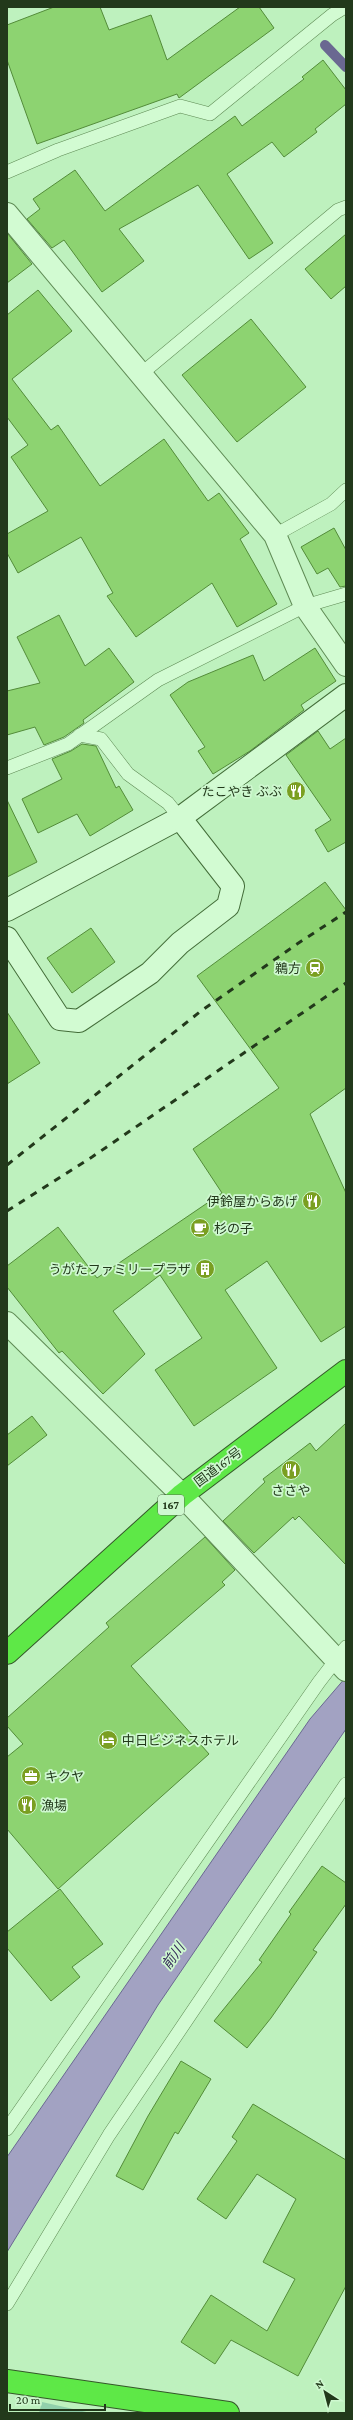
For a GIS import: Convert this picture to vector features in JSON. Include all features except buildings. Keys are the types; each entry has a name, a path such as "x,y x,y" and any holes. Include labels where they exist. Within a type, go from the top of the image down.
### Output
{"highway":[{"name":"国道167号","path":"7,1653 182,1495 346,1371"},
{"path":"7,2381 228,2413"}],"street":[{"path":"7,214 275,535 305,606 346,666"},
{"path":"7,910 180,818 346,695"},
{"path":"7,938 60,1020 80,1021 150,973 180,943 228,906 233,886 180,818"},
{"path":"8,1327 182,1495 342,1659"}],"lane":[{"path":"7,172 58,150 180,106 210,114 332,15 345,7"},
{"path":"141,374 338,210 346,207"},
{"path":"275,535 331,504 346,490"},
{"path":"7,768 68,744 158,680 305,606 346,594"},
{"path":"80,735 101,740 128,774 168,803 180,818"},
{"path":"7,2129 342,1659"},
{"path":"7,2304 109,2135 346,1784"}],"green space":[{"path":"42,2402 91,2413 39,2413"}],"water":[{"name":"前川","path":"346,1677 346,1729 158,2005 7,2252 7,2157 310,1719"}],"waterway":[{"path":"325,45 346,67"}],"railway":[{"path":"7,1165 201,1011 297,944 346,912"},
{"path":"7,1211 92,1157 346,983"}],"place":[{"name":"たこやき ぶぶ","path":"296,791"},
{"name":"鵜方","path":"315,968"},
{"name":"伊鈴屋からあげ","path":"312,1201"},
{"name":"杉の子","path":"200,1228"},
{"name":"うがたファミリープラザ","path":"205,1269"},
{"name":"ささや","path":"291,1470"},
{"name":"中日ビジネスホテル","path":"108,1740"},
{"name":"キクヤ","path":"31,1776"},
{"name":"漁場","path":"27,1805"}]}
